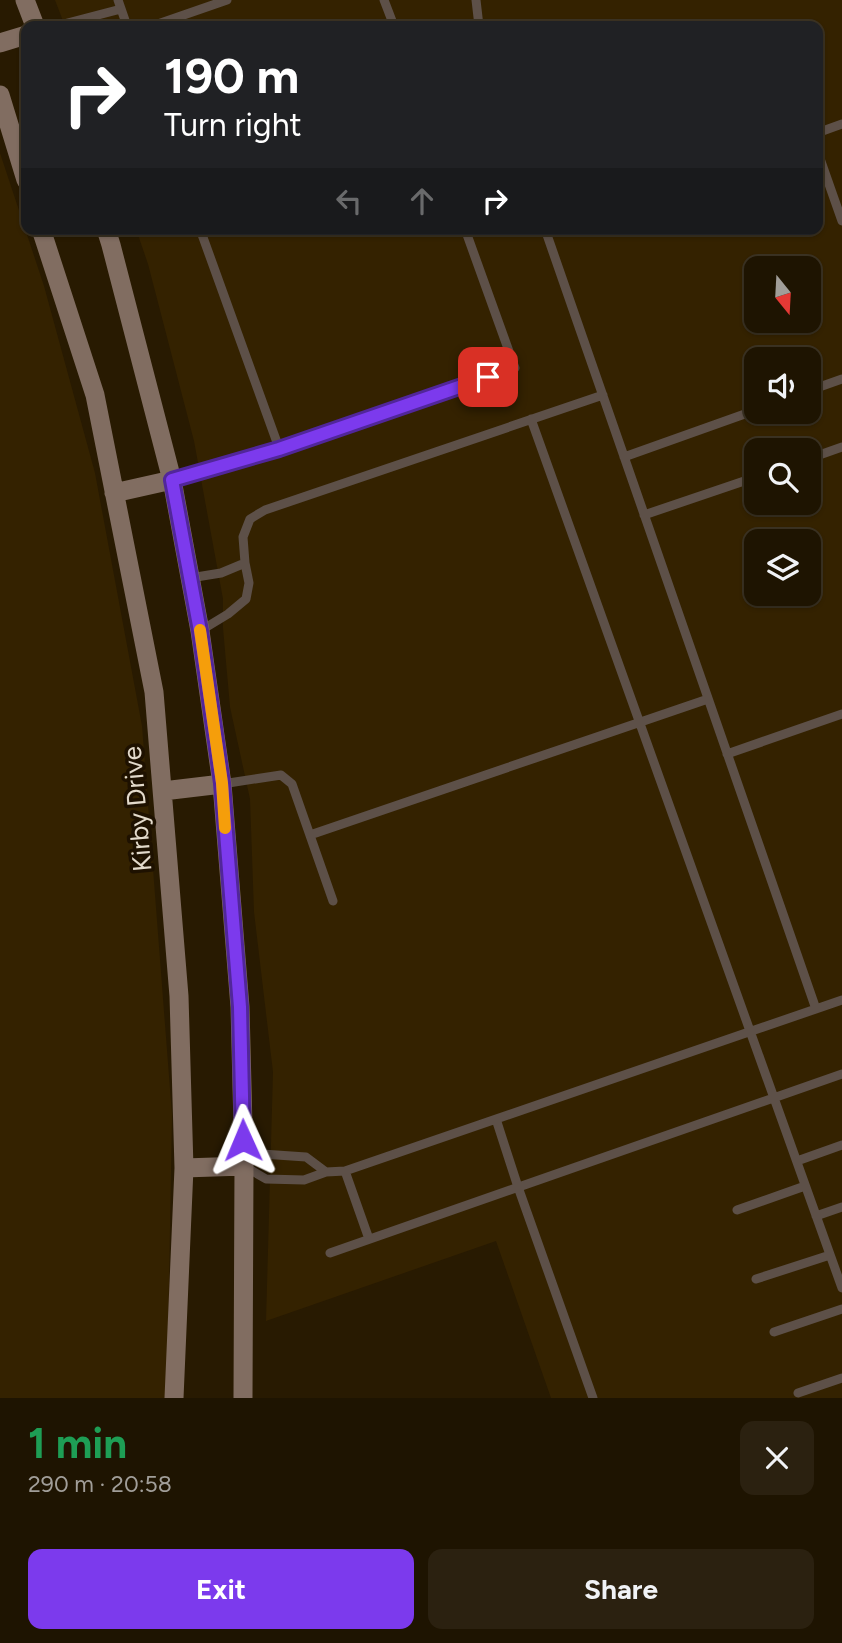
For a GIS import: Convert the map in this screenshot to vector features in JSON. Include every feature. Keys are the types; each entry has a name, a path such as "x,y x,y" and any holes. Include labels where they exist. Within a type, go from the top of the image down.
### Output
{"main road":[{"path":"25,0 33,21"},
{"path":"0,43 21,37"},
{"path":"0,95 21,164"},
{"name":"Kirby Drive","path":"43,235 95,396 154,692 179,996 184,1168 174,1398"},
{"path":"108,235 172,480 200,631 222,783 240,1007 244,1167 243,1398"},
{"path":"114,493 172,480"},
{"path":"163,791 222,783"},
{"path":"184,1168 244,1167"}],"lane":[{"path":"166,21 227,0"},
{"path":"384,0 392,21"},
{"path":"476,0 478,21"},
{"path":"71,21 119,5"},
{"path":"823,131 842,124"},
{"path":"823,166 842,221"},
{"path":"202,235 279,449"},
{"path":"172,480 279,449 515,368 468,235"},
{"path":"547,235 816,1009"},
{"path":"821,386 842,379"},
{"path":"200,631 246,599 249,583 243,537 250,519 265,510 603,395"},
{"path":"624,457 744,414"},
{"path":"531,419 805,1186 830,1255 839,1272 842,1288"},
{"path":"821,454 842,447"},
{"path":"644,515 744,481"},
{"path":"190,578 221,573 245,563"},
{"path":"310,835 708,699"},
{"path":"727,754 842,714"},
{"path":"222,783 281,775 292,784 333,901"},
{"path":"326,1172 306,1157 262,1154 244,1167 265,1179 304,1180 326,1172 345,1171 842,1000"},
{"path":"330,1253 842,1074"},
{"path":"496,1119 593,1398"},
{"path":"797,1161 842,1146"},
{"path":"345,1171 369,1239"},
{"path":"737,1210 805,1186"},
{"path":"816,1216 842,1207"},
{"path":"756,1279 830,1255"},
{"path":"774,1332 842,1309"},
{"path":"798,1393 842,1378"}],"shaded area":[{"path":"55,0 842,0 842,1398 551,1398 496,1241 266,1321 273,1072 254,912 250,799 230,707 223,599 194,441 138,235 823,235 823,21 63,21"},
{"path":"0,153 21,216 21,235 27,235 44,286 95,473 142,726 172,1115 167,1398 0,1398"}],"slow traffic":[{"path":"200,630 222,783 225,828"}],"route":[{"path":"243,1140 240,1007 222,783 200,631 172,480 279,449 488,377"}]}
